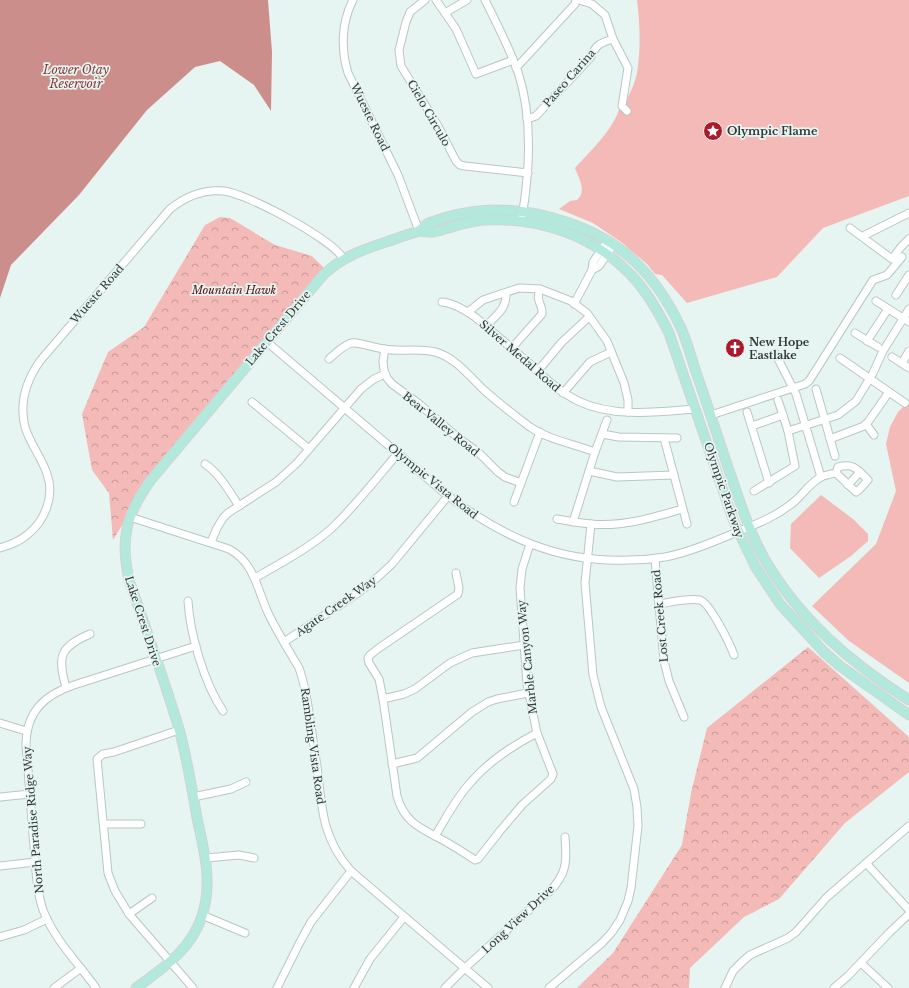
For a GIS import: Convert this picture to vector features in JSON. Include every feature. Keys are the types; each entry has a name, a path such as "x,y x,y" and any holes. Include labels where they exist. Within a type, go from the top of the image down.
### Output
{"main road":[{"name":"Lake Crest Drive","path":"522,216 546,226 572,234 604,252"},
{"name":"Lake Crest Drive","path":"136,988 170,962 189,943 202,916 208,881 206,858 179,730 129,580 125,556 126,532 130,517 138,499 150,481 315,284 324,274 343,258 418,231 432,232 480,220 522,216 550,217 582,228 611,242"},
{"name":"Olympic Parkway","path":"611,242 639,265 662,294 681,329 749,528 765,559 791,598 833,644 909,700"},
{"name":"Olympic Parkway","path":"604,252 631,275 639,284 661,317 669,333 733,521 755,566 780,604 824,652 840,666 909,715"}],"street":[{"name":"Wueste Road","path":"353,0 345,23 343,43 348,73 398,174 418,231"},
{"name":"Cielo Circulo","path":"425,0 410,12 406,22 399,50 401,66 438,126 456,161 460,165 465,166 528,173"},
{"path":"436,0 456,29 476,74 513,60"},
{"path":"445,13 467,0"},
{"path":"485,0 513,60 525,102 529,138 528,173 522,216"},
{"path":"516,68 578,0 592,4 605,15 613,39 628,68 622,106 627,111"},
{"name":"Paseo Carina","path":"527,119 536,116 590,58 594,49 600,43 613,39"},
{"name":"Wueste Road","path":"0,548 19,541 33,530 43,516 50,494 48,476 28,435 24,418 23,400 30,377 40,361 170,209 181,201 201,193 223,191 238,194 293,221 328,243 339,252 343,258"},
{"path":"863,236 909,213"},
{"path":"850,228 897,257 909,262"},
{"path":"711,415 805,384 809,381 873,280 887,275 901,246 909,239"},
{"path":"574,304 592,270 593,262 604,252 611,242"},
{"path":"896,295 909,275"},
{"path":"468,312 483,300 519,288 540,289 574,304 589,317 607,340 624,382 628,400 628,412"},
{"path":"511,349 542,314 543,311 538,298 540,289"},
{"path":"486,326 504,307 506,293"},
{"path":"876,301 906,320"},
{"name":"Silver Medal Road","path":"442,302 448,303 468,312 486,326 537,372 563,393 579,402 595,407 644,413 695,409"},
{"path":"867,341 888,309"},
{"path":"788,431 838,415 856,401 884,351 906,320 909,309"},
{"path":"537,372 562,342 589,317"},
{"path":"855,334 878,347"},
{"name":"Olympic Vista Road","path":"267,342 448,496 487,523 530,544 550,551 587,559 617,561 655,559 698,548 749,528 783,511 821,477"},
{"path":"329,359 352,342 385,349 429,351 446,356 485,392 531,427 558,440 595,452"},
{"path":"211,542 223,518 238,506 287,474 367,383 385,374 383,361 385,349"},
{"path":"902,363 909,351"},
{"path":"563,393 590,362 611,352"},
{"path":"775,353 796,394 821,477 836,473"},
{"path":"892,357 909,368"},
{"path":"840,358 905,403"},
{"name":"Bear Valley Road","path":"385,374 396,387 479,453 498,472 505,477 521,483"},
{"path":"816,389 835,456"},
{"path":"830,439 866,424 890,392"},
{"path":"754,491 796,466 788,431 778,400"},
{"path":"252,402 309,449"},
{"path":"747,412 769,482"},
{"path":"752,426 783,415"},
{"path":"573,522 595,452 607,420"},
{"path":"866,424 874,435"},
{"path":"514,502 540,432"},
{"path":"602,434 619,437 677,438"},
{"path":"664,438 687,524"},
{"path":"256,578 305,548 337,524 398,453"},
{"path":"205,464 213,469 219,476 238,506"},
{"path":"845,465 854,466 868,480 856,492 836,473 838,467 845,465"},
{"path":"589,471 617,477 674,476"},
{"path":"848,485 860,472"},
{"name":"Agate Creek Way","path":"284,642 358,594 378,577 392,564 448,496"},
{"path":"557,519 591,524 614,524 636,522 682,509"},
{"name":"Rambling Vista Road","path":"130,517 229,549 240,556 247,563 256,578 267,610 299,668 305,688 325,825 332,844 351,871 488,988"},
{"path":"549,988 602,943 620,920 628,901 631,888 638,826 634,789 604,716 595,687 585,583 591,524"},
{"name":"Marble Canyon Way","path":"435,836 475,860 478,859 519,809 551,779 552,771 537,733 528,693 520,588 524,558 530,544"},
{"name":"Lost Creek Road","path":"655,559 666,671 684,717"},
{"path":"456,573 459,588 458,594 370,655 368,658 369,663 379,679 396,796 405,815 413,823 435,836 453,807 474,779 491,762 506,751 537,733"},
{"path":"659,604 687,600 701,600 722,630 734,655"},
{"path":"188,601 189,614 196,646 212,693 223,712"},
{"path":"66,688 61,663 64,652 74,641 90,634"},
{"path":"383,699 404,694 415,689 450,663 472,653 524,645"},
{"path":"0,723 26,731 34,713 42,702 56,692 196,646"},
{"path":"392,764 417,758 472,712 488,702 528,693"},
{"path":"179,730 114,752 103,754 97,759 109,876 115,891 129,914 193,988"},
{"name":"North Paradise Ridge Way","path":"26,731 35,862 42,909 60,941 96,988"},
{"path":"193,797 231,789 246,782"},
{"path":"0,797 30,794"},
{"path":"104,824 141,824"},
{"path":"725,988 733,971 743,961 750,956 788,938 796,932 827,897 909,826"},
{"name":"Long View Drive","path":"445,988 549,892 560,880 566,863 565,837"},
{"path":"206,858 239,855 254,858"},
{"path":"0,866 35,862"},
{"path":"866,863 909,910"},
{"path":"277,988 311,922 351,871"},
{"path":"129,914 152,898"},
{"path":"834,988 861,963 888,933 909,914"},
{"path":"202,916 245,933"},
{"path":"354,988 370,959 404,917"},
{"path":"0,937 24,930 47,919"},
{"path":"861,963 888,988"},
{"path":"54,988 81,968"}],"green space":[{"path":"637,0 909,0 909,196 823,228 777,277 687,303 662,275 655,274 647,264 621,242 593,223 559,209 570,201 577,200 580,196 582,189 575,168 603,137 615,119 621,101 626,102 634,84 637,73 640,46"},
{"name":"Mountain Hawk","path":"220,217 230,218 275,245 312,256 327,271 143,491 113,540 109,493 92,470 82,414 108,352 144,327 205,225"},
{"path":"909,401 909,683 849,641 812,606 876,544 896,491 886,444 890,427 898,412"},
{"path":"821,495 853,519 868,534 868,541 851,556 819,578 790,548 791,524"},
{"path":"808,647 909,737 909,772 845,823 779,899 744,917 690,968 689,988 577,988 613,953 682,845 691,793 707,728"}],"water":[{"name":"Lower Otay Reservoir","path":"0,0 268,0 272,52 271,111 254,85 220,61 195,67 147,110 79,195 11,265 0,298"}],"place":[{"name":"Olympic Flame","path":"713,131"},
{"name":"New Hope Eastlake","path":"735,348"}]}
